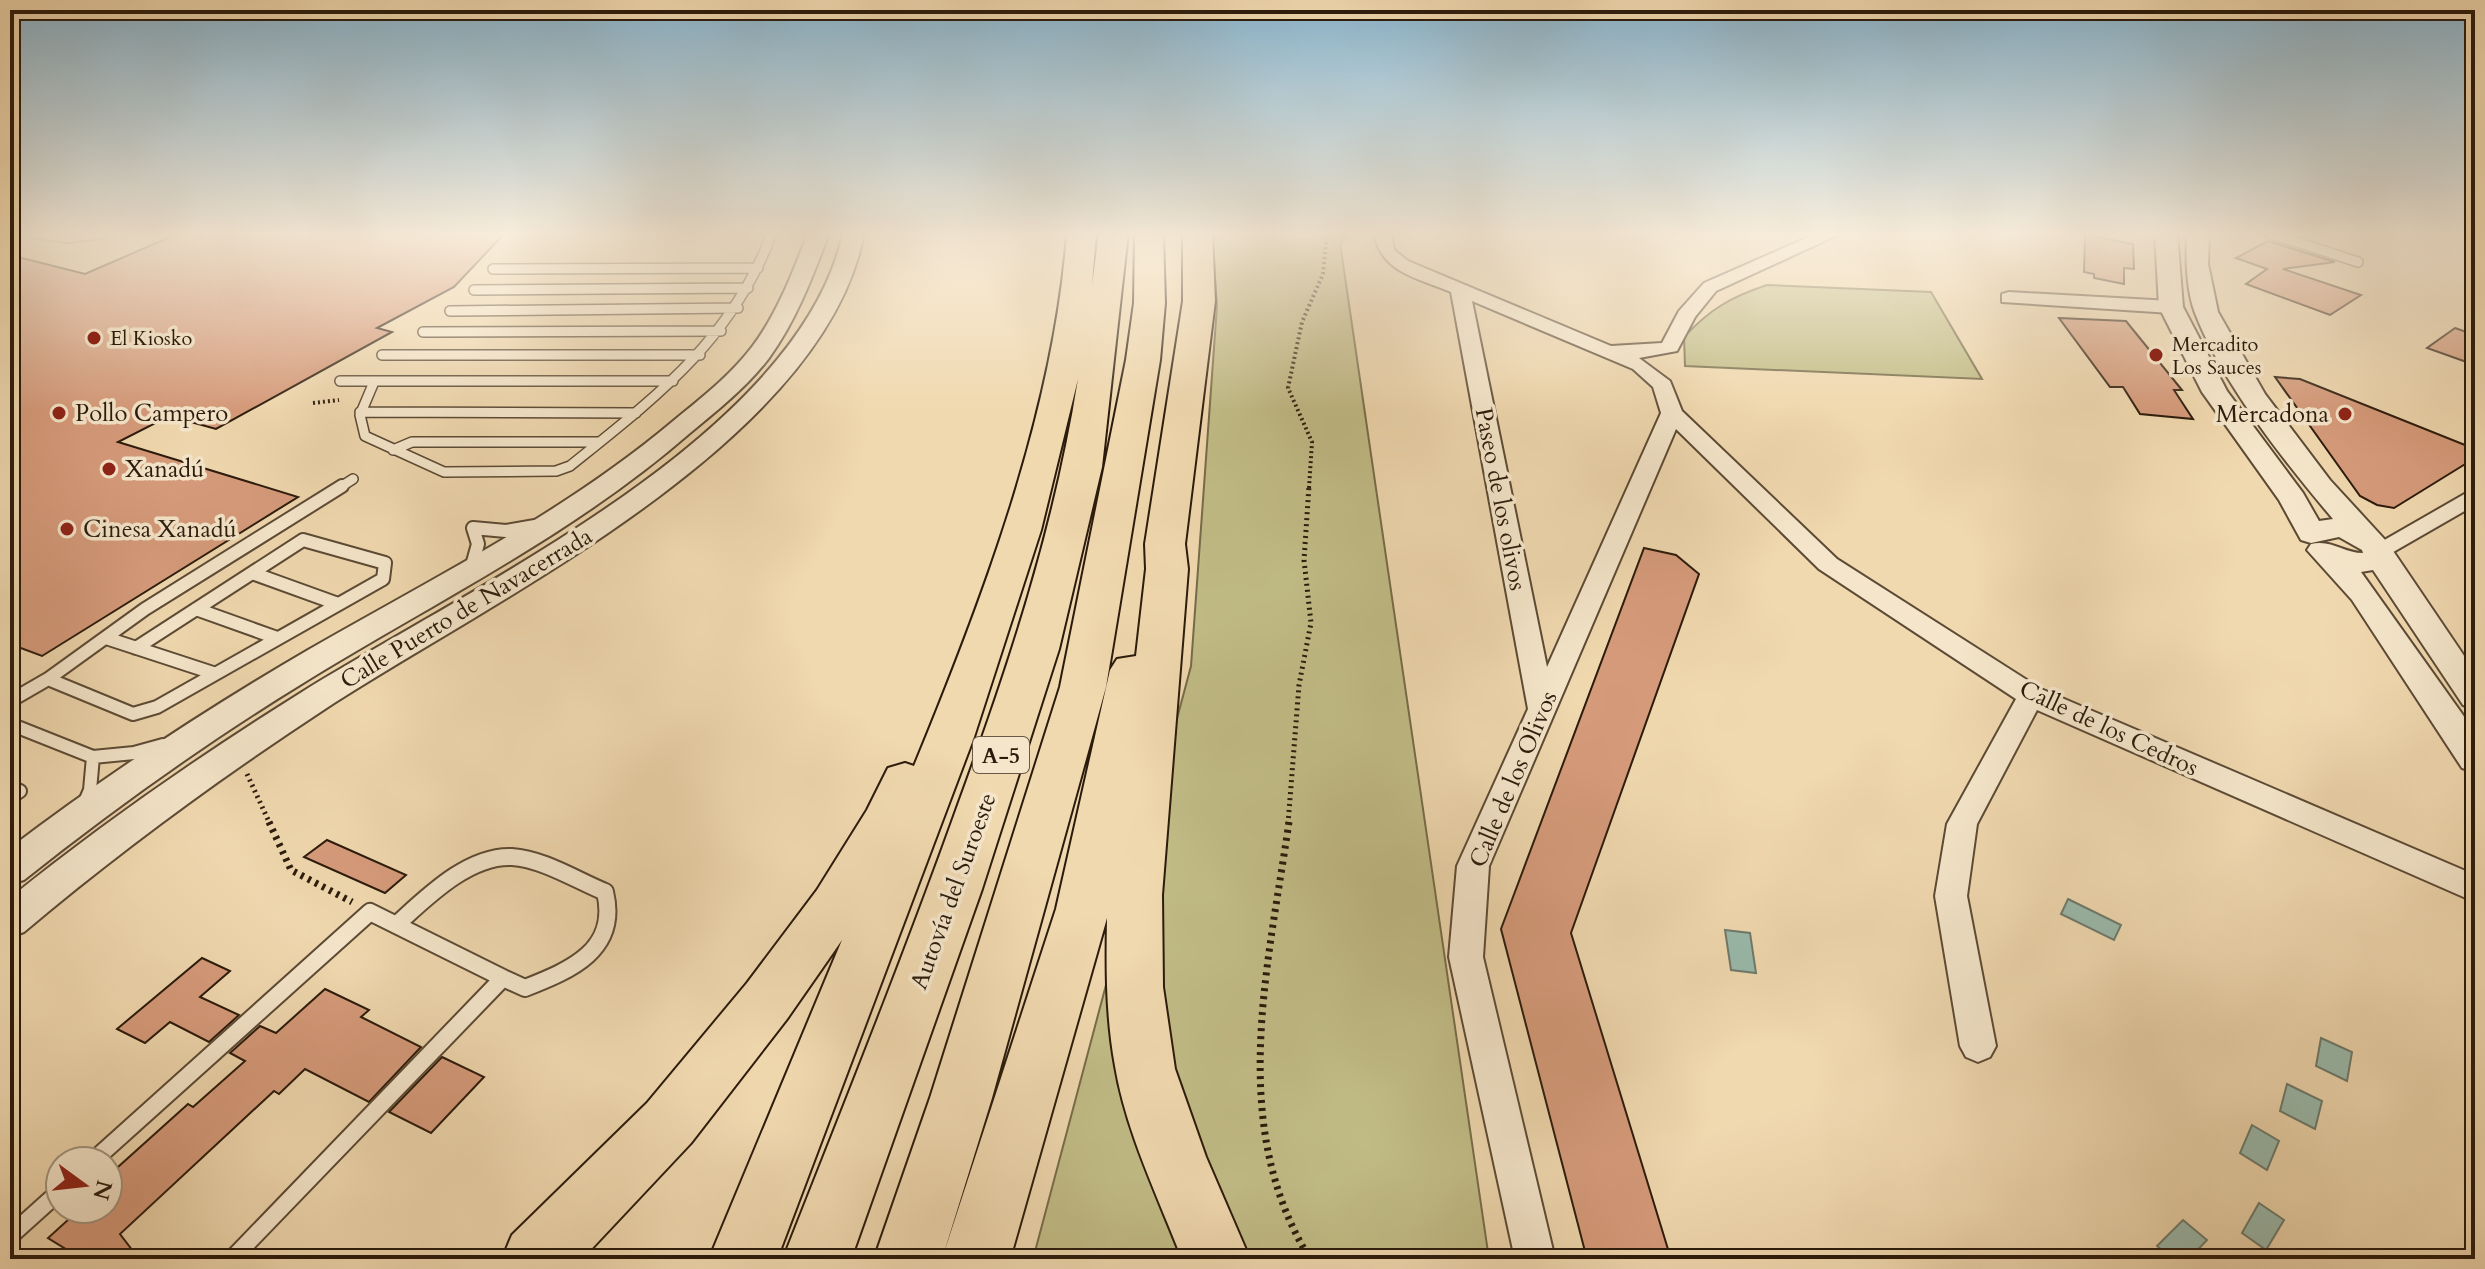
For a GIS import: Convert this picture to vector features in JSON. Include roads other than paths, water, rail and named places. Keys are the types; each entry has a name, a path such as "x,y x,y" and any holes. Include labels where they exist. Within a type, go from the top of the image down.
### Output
{"highway":[{"path":"743,1259 950,737 980,653 1040,465 1066,351 1074,292"},
{"name":"Autovía del Suroeste","path":"817,1259 955,889 1037,649 1083,467 1106,292"},
{"name":"A-5","path":"908,1259 961,1098 1083,687 1090,633 1125,471 1149,311 1149,292"},
{"path":"1083,687 1112,633 1143,502 1182,292"},
{"path":"1199,292 1165,544 1167,569 1135,895 1134,987 1145,1069 1219,1252"},
{"path":"976,1259 1083,909 1154,569 1165,544"},
{"path":"536,1259 669,1123 767,1001 836,905 890,816 938,701 980,653"}],"street":[{"name":"Calle Puerto de Navacerrada","path":"10,869 80,814 193,738 329,653 558,523 666,442 766,345 795,292"},
{"name":"Calle Puerto de Navacerrada","path":"10,921 124,829 229,756 361,671 591,534 702,449 751,404 810,338 835,292"},
{"name":"Paseo de los olivos","path":"1461,292 1542,709"},
{"path":"1468,292 1605,348 1644,352 1670,347"},
{"path":"1667,399 1670,347 1686,315 1706,292"},
{"path":"2170,292 2171,307 2215,392 2293,499 2317,542 2363,593 2475,759"},
{"path":"2202,292 2206,312 2253,396 2320,486 2375,548 2475,697"},
{"path":"2009,298 2171,307"},
{"name":"Calle de los Cedros","path":"1605,348 1640,365 1708,449 1828,564 2031,696 2475,889"},
{"name":"Calle de los Olivos","path":"1535,1259 1466,957 1473,866 1653,456 1667,399"},
{"path":"1653,456 1679,446 1708,449"},
{"path":"2317,542 2356,563 2368,563 2375,548 2475,495"},
{"path":"1978,1046 1951,896 1962,824 2031,696"}],"lane":[{"path":"374,382 361,403 358,426 365,436 393,450 444,472 556,471 570,466 673,381 721,331 746,292"},
{"path":"450,311 738,308"},
{"path":"423,332 721,331"},
{"path":"382,355 700,355"},
{"path":"340,381 673,381"},
{"path":"360,412 636,413"},
{"path":"393,450 412,442 600,442"},
{"path":"10,701 353,479"},
{"path":"48,679 133,714 157,707 383,579 385,563 303,540 136,648"},
{"path":"252,573 338,604"},
{"path":"196,609 277,638"},
{"path":"106,638 213,673"},
{"path":"10,724 93,757 134,753 193,738"},
{"path":"80,814 90,790 93,757"},
{"path":"10,787 20,791 10,798"},
{"path":"111,1145 370,912 396,925 503,978 525,988 565,974 608,933 612,910 605,892 511,857 483,863 440,888 396,925"},
{"path":"232,1259 503,978"},
{"path":"10,1236 44,1205"}],"place":[{"name":"El Kiosko","path":"94,338"},
{"name":"Mercadito Los Sauces","path":"2156,355"},
{"name":"Pollo Campero","path":"59,413"},
{"name":"Mercadona","path":"2345,414"},
{"name":"Xanadú","path":"109,469"},
{"name":"Cinesa Xanadú","path":"67,529"}]}
